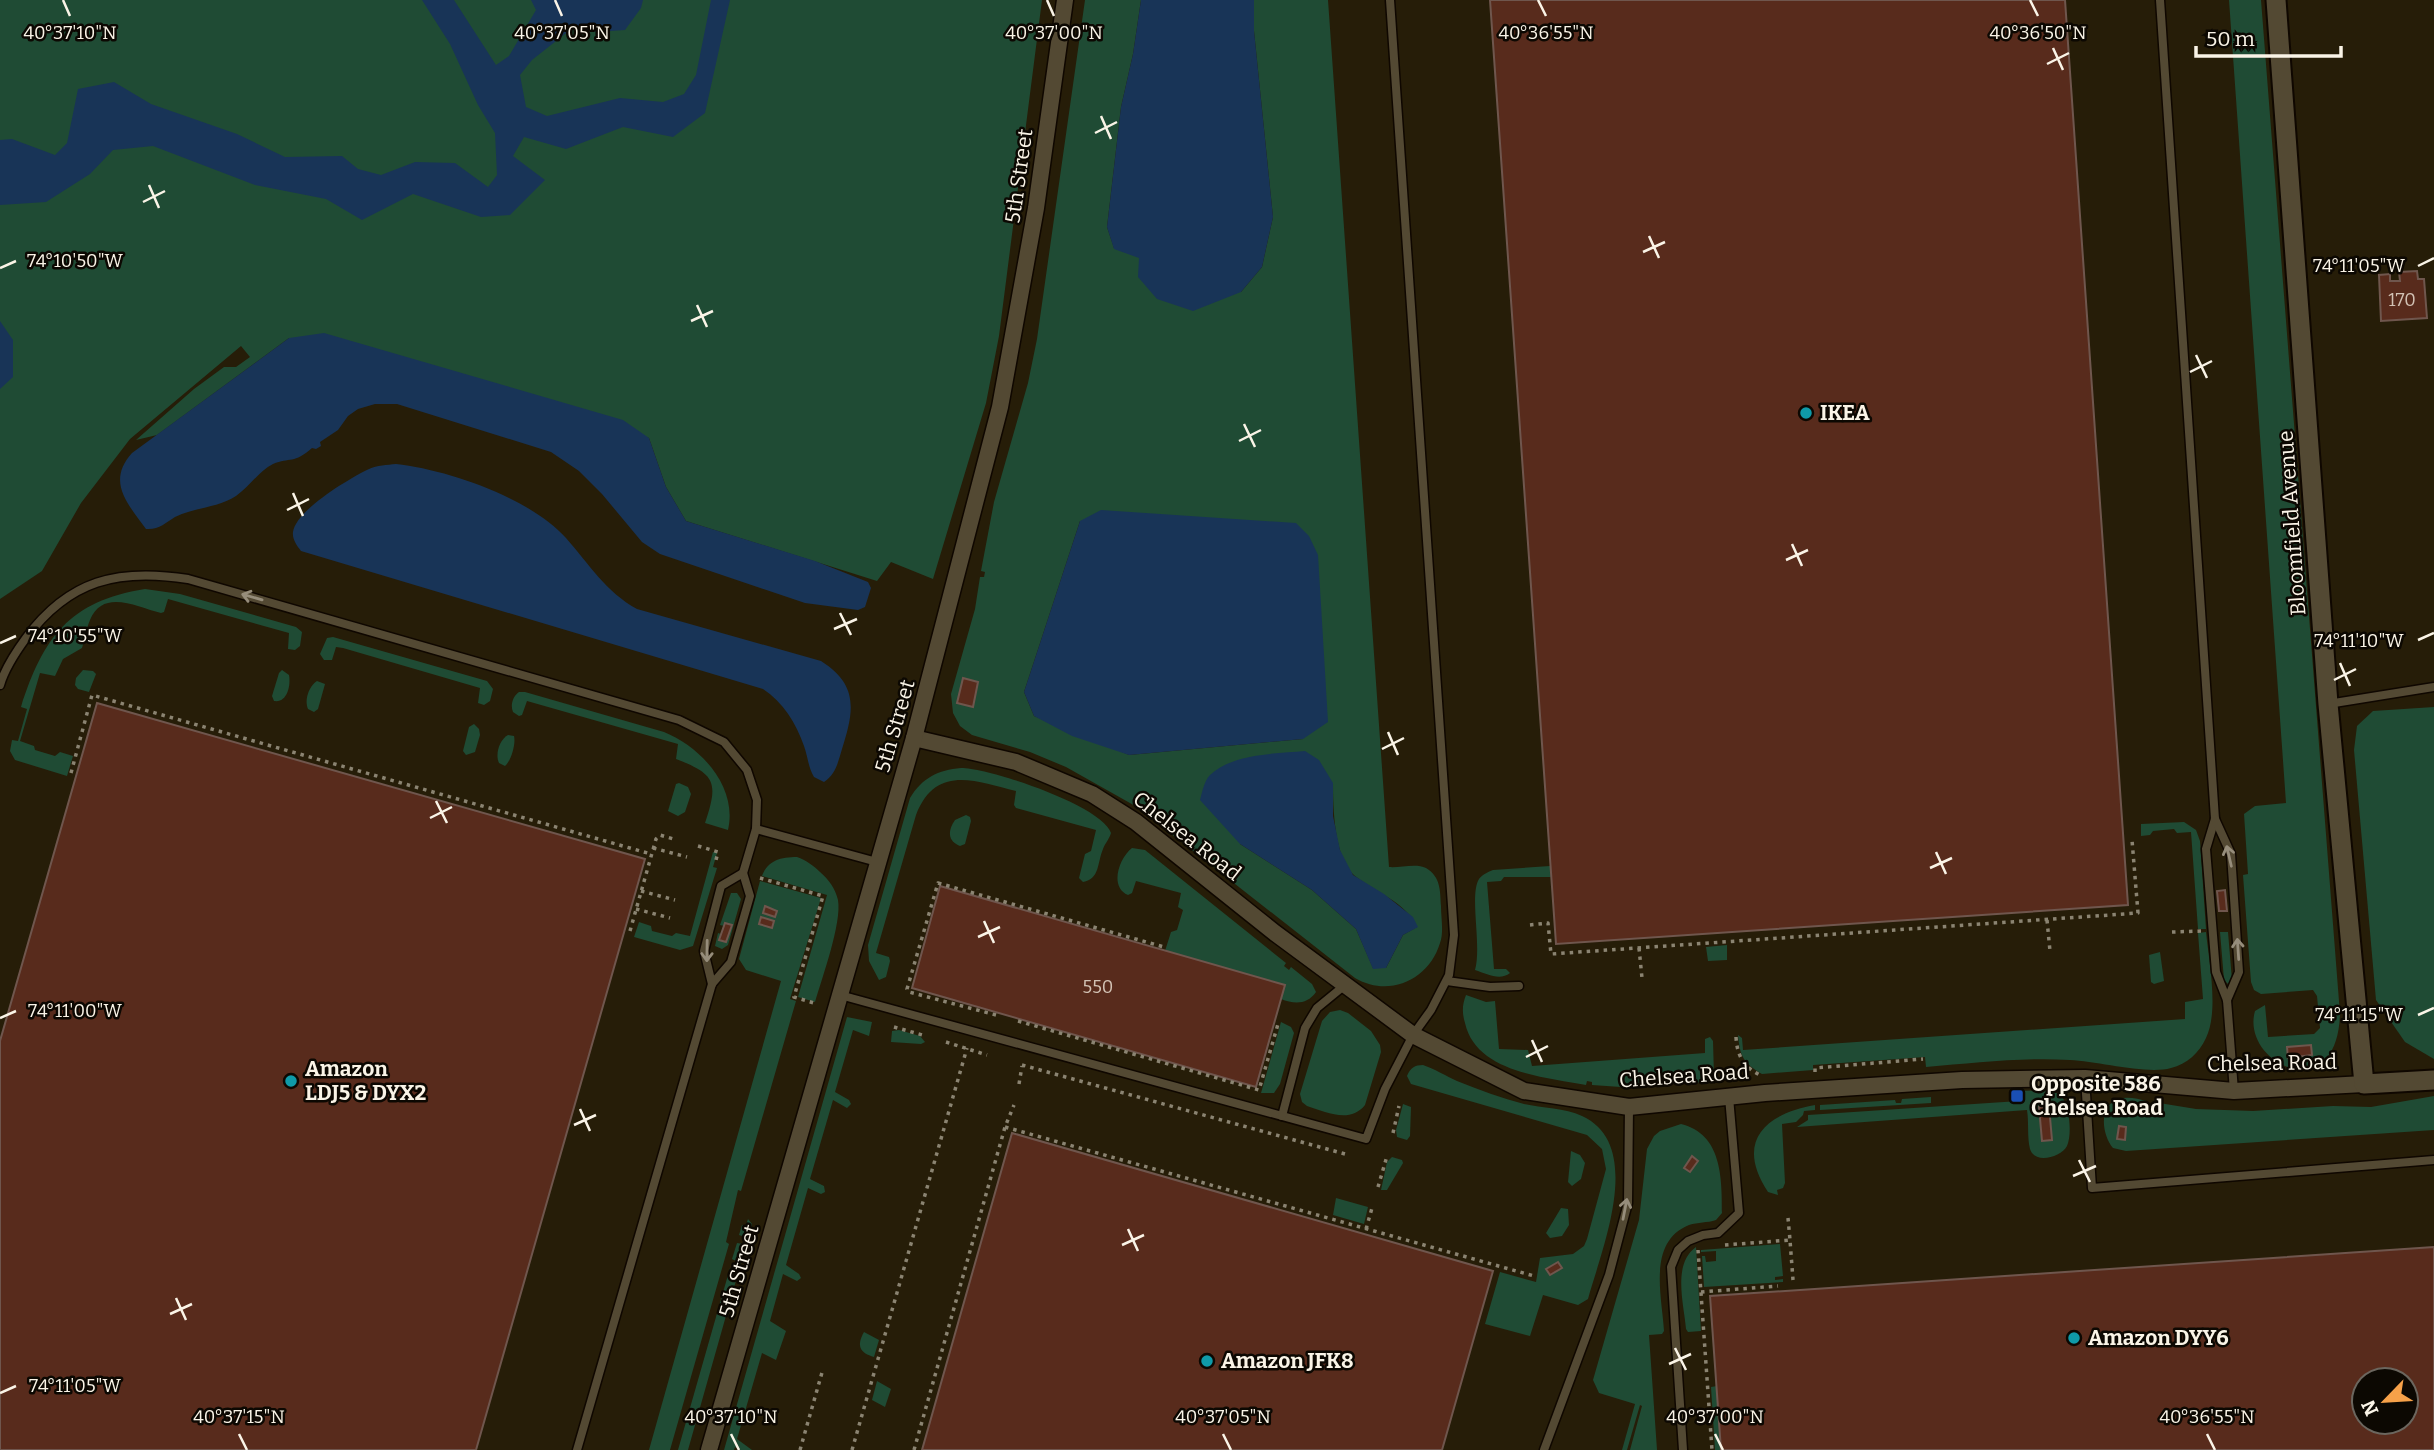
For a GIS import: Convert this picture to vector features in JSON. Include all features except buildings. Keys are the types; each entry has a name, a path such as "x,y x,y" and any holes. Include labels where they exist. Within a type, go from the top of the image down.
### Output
{"street":[{"name":"5th Street","path":"709,1450 914,738 1000,407 1036,208 1065,0"},
{"name":"Bloomfield Avenue","path":"2276,0 2328,704 2364,1084"},
{"name":"Chelsea Road","path":"914,738 1016,762 1092,794 1136,822 1275,933 1413,1035 1524,1091 1629,1107 1962,1080 2085,1078 2234,1091 2434,1080"}],"lane":[{"path":"840,995 1366,1139 1385,1089 1413,1035 1447,981 1454,935 1390,0"},
{"path":"2160,0 2215,819 2206,849 2216,972 2227,1000 2234,1091"},
{"path":"0,685 14,655 41,617 58,602 98,582 130,575 168,576 188,579 679,720 724,742 747,770 757,800 756,829 743,873 750,896 731,962 712,984 577,1450"},
{"path":"2328,704 2434,687"},
{"path":"2215,819 2231,854 2239,972 2227,1000"},
{"path":"756,829 877,862"},
{"path":"712,984 704,951 721,886 743,873"},
{"path":"1447,981 1490,987 1519,985"},
{"path":"1282,1116 1305,1028 1317,1008 1346,985"},
{"path":"2085,1078 2092,1188 2434,1160"},
{"path":"1683,1450 1671,1267 1678,1250 1688,1241 1718,1233 1739,1213 1729,1097"},
{"path":"1544,1450 1609,1275 1628,1203 1629,1107"}],"path":[{"path":"71,773 92,695 651,855"},
{"path":"630,931 659,835 677,840"},
{"path":"1530,925 1548,923 1551,954 2138,913 2133,840"},
{"path":"698,846 719,852 715,864"},
{"path":"653,848 687,857"},
{"path":"760,878 823,896 794,997 814,1003"},
{"path":"996,1015 906,989 938,883 1164,947"},
{"path":"641,891 675,900"},
{"path":"636,909 670,918"},
{"path":"2047,920 2050,951"},
{"path":"2172,932 2198,931"},
{"path":"1639,948 1642,978"},
{"path":"1018,1021 1259,1090 1278,1024"},
{"path":"894,1027 926,1036"},
{"path":"1736,1037 1739,1057 1749,1068 1762,1076"},
{"path":"946,1042 987,1055"},
{"path":"852,1450 967,1048"},
{"path":"1018,1084 1023,1056"},
{"path":"1815,1072 1815,1068 1923,1059"},
{"path":"1022,1065 1345,1154"},
{"path":"914,1450 1005,1127 1014,1105"},
{"path":"1392,1133 1399,1106"},
{"path":"1005,1127 1534,1276"},
{"path":"1378,1187 1387,1156"},
{"path":"1366,1229 1371,1208"},
{"path":"1788,1218 1793,1280"},
{"path":"1716,1246 1790,1241"},
{"path":"1704,1247 1698,1249 1712,1450"},
{"path":"1701,1292 1778,1286"},
{"path":"800,1450 823,1369"}],"green space":[{"path":"0,0 1042,0 999,336 986,403 933,579 891,562 877,581 686,521 666,487 649,438 289,338 157,435 136,440 194,389 224,367 236,367 250,357 241,346 130,439 81,503 42,571 0,599"},
{"path":"1085,0 1141,0 1121,107 1107,227 1114,248 1241,292 1262,267 1273,217 1254,31 1254,0 1328,0 1389,867 1426,868 1435,876 1440,895 1440,943 1435,956 1417,976 1406,982 1381,986 1355,978 1137,807 1066,767 1030,752 972,735 960,726 953,713 951,694 975,609 980,577 984,577 985,572 981,571 994,502 1028,383 1037,339","holes":["1080,521 1303,739 1129,755 1034,716 1024,692","1333,783 1336,832 1348,868 1363,882 1398,904 1417,927 1403,935 1386,968 1373,968 1356,929 1312,890 1240,844"]},
{"path":"2229,0 2261,0 2340,1014 2335,1044 2323,1061 2308,1069 2291,1068 2275,1060 2262,1047 2254,1030 2255,1011 2265,1005 2268,1037 2314,1034 2320,1028 2317,996 2313,990 2261,994 2254,990 2251,982 2243,875 2248,874 2244,814 2255,806 2286,803"},
{"path":"145,589 180,594 296,627 302,632 300,646 295,650 288,649 289,633 168,599 164,612 161,613 121,602 103,605 90,620 82,648 63,659 55,676 40,673 20,741 34,746 35,750 55,756 60,752 73,756 67,776 15,760 10,751 12,740 18,741 27,709 21,707 39,661 50,643 78,613 119,595"},
{"path":"333,637 487,681 493,689 490,701 484,705 478,703 480,688 343,648 336,647 332,660 324,660 320,654 327,638"},
{"path":"83,670 96,674 89,692 78,689 75,685 76,678"},
{"path":"282,670 289,675 289,689 285,697 274,701 272,696"},
{"path":"317,681 325,684 318,709 314,712 308,709 307,698"},
{"path":"519,692 664,732 678,739 703,758 722,784 730,814 728,830 705,823 712,798 710,781 699,770 676,759 678,744 527,701 522,715 519,716 513,712 512,706"},
{"path":"2434,707 2434,1059 2405,1042 2376,1000 2354,750 2357,726 2373,711"},
{"path":"474,724 480,735 475,752 466,755 463,751 469,727"},
{"path":"508,735 514,736 514,743 505,766 499,763 498,752 502,740"},
{"path":"961,768 996,774 1044,790 1088,811 1103,822 1111,833 1097,870 1088,880 1083,882 1079,878 1085,854 1091,851 1096,830 1016,808 1016,791 986,783 958,780 934,788 924,799 916,815 876,953 889,957 890,961 886,977 879,980 869,961 868,945 910,798 931,776"},
{"path":"676,784 688,787 691,794 685,812 678,816 668,811"},
{"path":"966,815 971,821 965,844 960,846 951,838 950,831 955,820"},
{"path":"2184,822 2196,830 2200,841 2206,929 2198,929 2191,832 2177,833 2174,829 2153,831 2150,835 2141,836 2141,824"},
{"path":"1132,848 1145,850 1286,963 1284,966 1289,970 1291,967 1312,984 1316,992 1304,1001 1286,1001 1281,999 1285,985 1165,951 1171,932 1177,930 1183,910 1178,907 1181,893 1136,881 1132,893 1128,895 1122,891 1117,879 1118,872 1123,858"},
{"path":"713,852 717,853 713,867 717,868 693,946 680,950 634,937 639,922 651,926 652,931 672,936 676,933 690,936"},
{"path":"797,857 812,865 826,878 838,900 834,936 815,1002 798,997 827,895 762,876 776,860"},
{"path":"1550,866 1551,877 1504,877 1501,881 1487,882 1494,969 1506,969 1510,973 1498,977 1475,970 1475,896 1479,879 1493,870"},
{"path":"760,881 821,898 790,999 796,1001 741,1191 738,1190 726,1242 729,1244 670,1450 649,1450 781,981 746,970 739,959"},
{"path":"731,893 737,893 741,899 728,945 722,949 715,946 718,933 721,934 720,940 726,942 731,925 720,925"},
{"path":"2206,932 2213,1001 2210,1027 2196,1053 2182,1064 2171,1068 2149,1070 2052,1059 1926,1067 1925,1057 1813,1065 1813,1070 1762,1074 1747,1062 1740,1048 1738,1035 1742,1038 1743,1050 2185,1019 2185,1002 2203,999 2198,933"},
{"path":"2220,932 2228,932 2232,980 2229,985 2224,980"},
{"path":"1727,945 1727,960 1708,961 1706,947"},
{"path":"2160,952 2164,981 2154,984 2151,982 2149,955"},
{"path":"1466,995 1486,1002 1495,1001 1499,1049 1528,1050 1532,1066 1705,1053 1705,1039 1710,1037 1713,1041 1714,1076 1705,1082 1621,1087 1592,1085 1592,1082 1587,1081 1586,1085 1513,1069 1482,1052 1472,1039 1463,1016"},
{"path":"1340,1010 1371,1031 1380,1045 1381,1052 1365,1105 1359,1111 1345,1115 1307,1106 1302,1102 1300,1094 1322,1021 1330,1012"},
{"path":"847,1017 872,1022 869,1036 853,1030 835,1092 851,1104 847,1108 833,1100 810,1179 824,1186 825,1192 821,1194 808,1188 786,1265 801,1278 797,1281 783,1274 770,1321 786,1331 776,1360 762,1353 737,1439 752,1450 735,1447 734,1450 724,1450"},
{"path":"1281,1022 1291,1027 1294,1033 1280,1084 1274,1093 1261,1093"},
{"path":"899,1030 920,1036 925,1042 891,1042 892,1031"},
{"path":"1423,1065 1499,1096 1582,1116 1601,1130 1612,1150 1614,1200 1609,1228 1588,1299 1578,1305 1543,1295 1530,1336 1485,1324 1500,1272 1536,1282 1540,1258 1573,1254 1584,1246 1606,1169 1602,1149 1587,1135 1411,1084 1407,1076 1410,1071 1415,1066"},
{"path":"2048,1090 2059,1094 2065,1102 2070,1128 2067,1146 2048,1158 2037,1157 2030,1149 2027,1110 1797,1127 1808,1120 1808,1115 2019,1101 2019,1091"},
{"path":"2434,1096 2434,1130 2126,1151 2113,1148 2104,1129 2107,1108 2118,1099 2125,1098 2147,1101 2147,1104 2152,1105 2153,1102 2196,1109 2253,1111 2333,1106 2371,1107"},
{"path":"1931,1097 1931,1103 1820,1110 1820,1105 1895,1100 1896,1103 1901,1103 1902,1099"},
{"path":"1403,1104 1411,1107 1410,1136 1407,1140 1397,1137 1396,1130"},
{"path":"1815,1105 1815,1110 1804,1111 1796,1122 1782,1124 1785,1183 1783,1188 1777,1190 1778,1195 1768,1192 1758,1174 1754,1159 1755,1145 1760,1133 1782,1115"},
{"path":"1681,1124 1695,1129 1712,1147 1720,1172 1722,1213 1716,1220 1689,1225 1676,1233 1667,1244 1660,1271 1664,1331 1662,1334 1649,1335 1657,1450 1630,1450 1642,1406 1640,1405 1627,1450 1622,1450 1635,1404 1599,1393 1593,1380 1639,1220 1647,1149 1660,1131"},
{"path":"1571,1151 1580,1155 1585,1163 1581,1179 1572,1186 1568,1182"},
{"path":"1392,1157 1402,1160 1403,1163 1387,1190 1381,1190 1387,1162"},
{"path":"1336,1198 1368,1207 1364,1224 1333,1215"},
{"path":"1561,1208 1568,1209 1569,1225 1562,1236 1550,1238 1546,1233"},
{"path":"748,1219 752,1224 688,1450 678,1450 730,1268 734,1269 736,1261 732,1259 737,1243 743,1244 745,1237 739,1235 742,1225 746,1225"},
{"path":"1780,1244 1783,1276 1775,1277 1775,1280 1783,1279 1783,1282 1704,1287 1702,1256 1705,1256 1706,1262 1716,1261 1716,1251 1701,1250"},
{"path":"1696,1247 1701,1331 1688,1332 1682,1297 1682,1274 1684,1263"},
{"path":"864,1332 879,1340 874,1357 861,1348 860,1341"},
{"path":"877,1381 891,1389 885,1407 872,1400"},
{"path":"1717,1386 1721,1450 1715,1450 1711,1387"}],"water":[{"path":"422,0 454,0 496,65 509,56 536,10 531,0 643,0 641,8 625,30 597,32 575,26 532,60 520,75 526,107 547,116 620,98 663,102 684,94 696,75 711,0 730,0 705,113 673,137 623,127 566,149 524,137 513,156 545,180 510,215 481,217 413,194 362,220 326,199 255,185 153,146 113,150 90,174 46,202 0,205 0,140 12,139 55,155 67,143 78,89 114,82 151,104 237,134 285,157 342,156 358,169 381,175 415,162 455,163 488,187 497,175 495,133 478,105 450,44"},
{"path":"1141,0 1254,0 1254,31 1273,217 1262,267 1241,292 1193,311 1157,299 1138,277 1139,258 1114,249 1107,227 1121,107"},
{"path":"0,321 13,340 13,377 0,389"},
{"path":"324,333 623,420 649,438 666,487 686,521 815,561 868,582 871,588 865,607 858,610 805,603 660,554 642,542 579,471 551,452 397,404 375,404 358,409 348,416 338,430 320,442 321,446 296,458 273,464 236,496 175,517 158,527 146,529 127,502 120,483 124,464 132,453 289,338"},
{"path":"396,464 440,472 464,480 532,510 566,538 607,586 637,609 821,661 842,680 848,689 850,700 849,723 834,771 824,782 814,777 793,721 777,700 763,689 301,551 294,540 293,532 303,514 337,487 369,469"},
{"path":"1101,510 1296,523 1309,536 1318,555 1328,722 1303,739 1129,755 1072,736 1034,716 1024,692 1080,521"},
{"path":"1305,751 1319,760 1333,783 1333,816 1340,850 1353,875 1384,894 1413,917 1418,927 1403,935 1386,968 1373,969 1356,929 1312,890 1240,844 1200,800 1210,775 1231,762 1255,756"}],"place":[{"name":"IKEA","path":"1806,413"},
{"name":"Amazon LDJ5 & DYX2","path":"291,1081"},
{"name":"Opposite 586 Chelsea Road","path":"2017,1096"},
{"name":"Amazon DYY6","path":"2074,1338"},
{"name":"Amazon JFK8","path":"1207,1361"}]}
